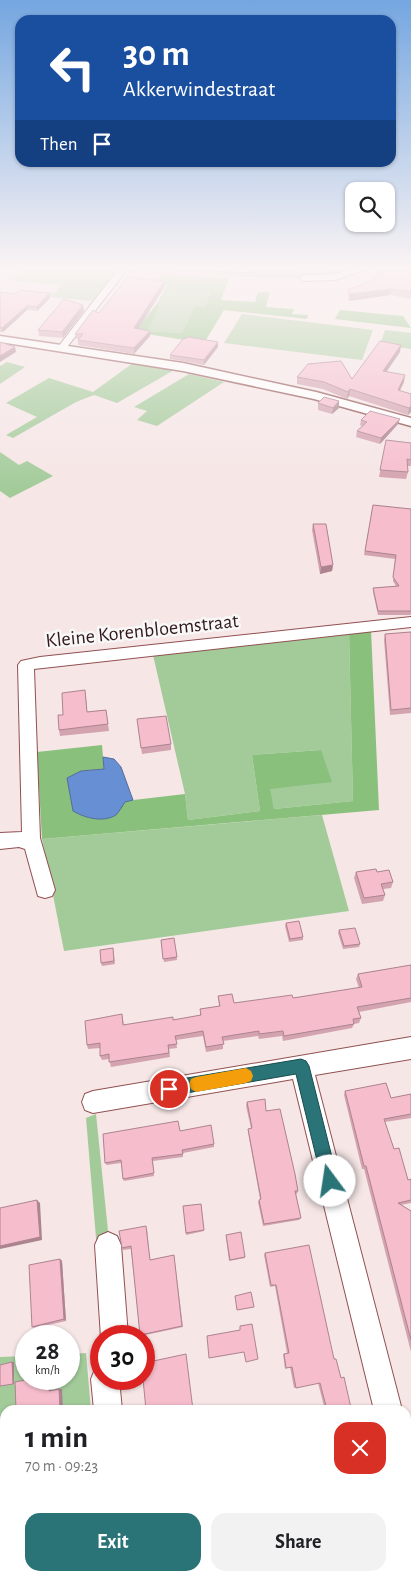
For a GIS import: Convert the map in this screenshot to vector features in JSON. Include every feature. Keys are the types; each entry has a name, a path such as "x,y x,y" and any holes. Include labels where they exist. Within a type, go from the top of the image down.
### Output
{"street":[{"path":"5,340 183,367 247,380 411,422"},
{"path":"61,349 68,340"},
{"name":"Kleine Korenbloemstraat","path":"33,844 26,665 411,622"},
{"path":"0,841 20,839 33,844 44,890"},
{"path":"93,1102 411,1048"},
{"path":"301,1066 387,1405"},
{"path":"108,1245 113,1325"},
{"path":"106,1390 108,1405"}],"green space":[{"path":"184,340 206,340 204,343"},
{"path":"226,340 369,340 362,360 224,343"},
{"path":"382,340 411,340 411,349 380,345"},
{"path":"7,362 25,367 0,384 0,366"},
{"path":"133,363 174,370 117,403 94,395 76,402 13,438 6,435 37,417 6,403 49,378 93,392"},
{"path":"189,374 224,382 157,426 137,420 147,411 134,407"},
{"path":"0,452 19,465 27,461 53,476 10,498 0,491"},
{"path":"371,630 379,810 42,839 37,752 102,745 104,769 81,771 125,801 185,794 188,820 260,811 252,755 321,750 332,782 270,789 274,809 353,801 349,632"},
{"path":"349,632 353,801 274,809 269,789 321,750 252,755 260,811 188,820 185,794 153,655"},
{"path":"322,815 349,911 64,951 42,839"},
{"path":"96,1114 111,1260 98,1262 86,1118"},
{"path":"80,1353 86,1353 91,1405 0,1405 0,1357 15,1356 15,1390 80,1390"}],"water":[{"path":"103,757 114,759 121,767 133,800 125,802 116,815 105,819 94,819 73,811 67,778 81,771 104,769"}],"building":[{"path":"78,340 142,340 134,348"},
{"path":"182,340 218,342 204,360 170,355"},
{"path":"380,341 401,345 383,371 405,375 398,390 411,394 411,406 409,408 350,389 348,392 324,382 297,377 308,364 341,361 352,379"},
{"path":"0,342 15,347 0,356"},
{"path":"324,397 339,401 333,408 318,403"},
{"path":"370,411 400,419 381,438 357,431 367,422 361,420"},
{"path":"386,440 411,443 411,460 407,459 408,472 380,470"},
{"path":"373,505 411,509 411,611 378,611 373,588 399,586 393,577 396,555 365,551"},
{"path":"313,524 326,524 333,565 321,567"},
{"path":"411,632 411,708 391,710 385,634"},
{"path":"85,690 87,712 106,710 108,724 59,730 58,715 63,715 62,693"},
{"path":"166,716 171,744 141,748 137,719"},
{"path":"376,869 377,872 389,870 393,882 381,884 385,895 364,898 356,872"},
{"path":"299,921 303,937 290,939 286,923"},
{"path":"355,928 360,944 344,946 339,930"},
{"path":"174,938 177,957 163,959 161,940"},
{"path":"113,948 114,961 101,963 100,950"},
{"path":"411,965 411,998 357,1007 361,1018 353,1019 354,1024 284,1036 283,1031 259,1034 259,1031 222,1037 224,1044 206,1047 203,1031 175,1036 177,1044 168,1045 169,1053 109,1062 109,1054 100,1056 100,1043 87,1045 85,1021 122,1014 123,1025 173,1017 173,1020 201,1015 200,1009 220,1006 218,996 232,994 234,1003 292,995 293,998 362,987 358,974"},
{"path":"386,1083 391,1098 411,1094 411,1114 384,1119 394,1149 399,1148 408,1180 411,1179 411,1200 398,1203 411,1211 411,1340 345,1091"},
{"path":"265,1099 266,1111 280,1109 295,1174 298,1191 295,1191 301,1218 264,1224 248,1129 252,1128 247,1102"},
{"path":"178,1121 180,1131 211,1125 214,1144 182,1150 183,1154 152,1158 154,1173 123,1179 121,1160 105,1163 103,1134"},
{"path":"37,1200 40,1237 0,1246 0,1208"},
{"path":"201,1204 204,1230 186,1233 183,1206"},
{"path":"146,1226 150,1260 174,1255 182,1326 155,1332 155,1325 139,1325 131,1246 122,1248 119,1231"},
{"path":"241,1232 245,1257 230,1260 226,1235"},
{"path":"309,1245 334,1359 336,1359 341,1378 344,1377 350,1405 326,1405 320,1383 296,1388 292,1367 286,1368 284,1354 289,1353 276,1285 271,1285 265,1253"},
{"path":"60,1259 64,1319 32,1325 29,1265"},
{"path":"251,1292 254,1307 237,1310 235,1296"},
{"path":"252,1324 258,1359 246,1362 244,1352 209,1358 207,1336 240,1330 240,1326"},
{"path":"186,1354 192,1405 146,1405 144,1390 155,1390 155,1361"},
{"path":"12,1362 13,1384 0,1386 0,1365"},
{"path":"15,1390 59,1390 60,1405 16,1405"}],"slow traffic":[{"path":"196,1084 246,1076"}],"route":[{"path":"169,1089 301,1066 330,1181"}]}
